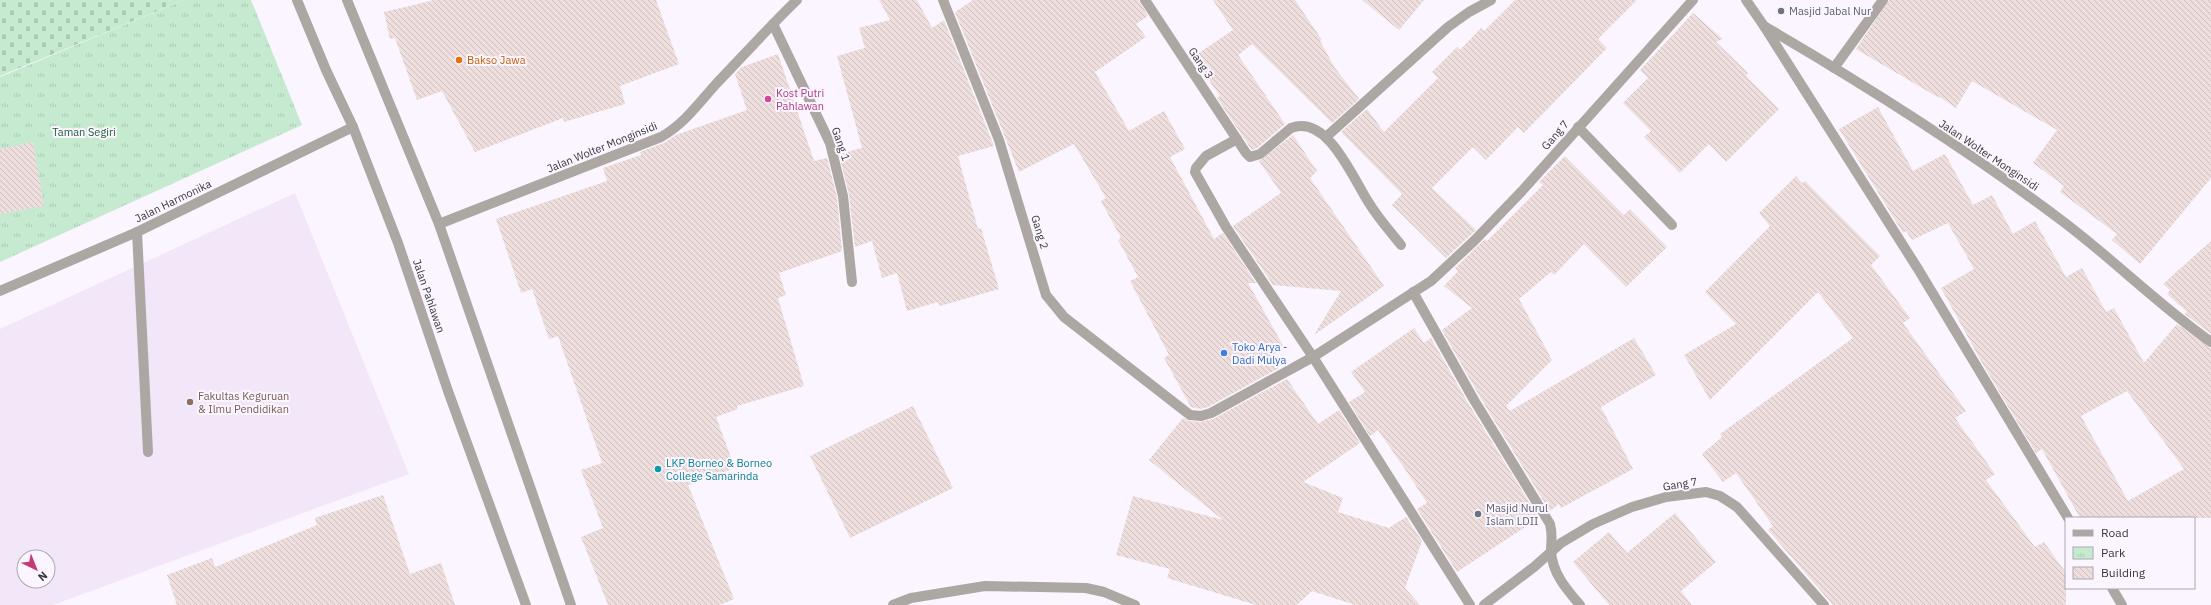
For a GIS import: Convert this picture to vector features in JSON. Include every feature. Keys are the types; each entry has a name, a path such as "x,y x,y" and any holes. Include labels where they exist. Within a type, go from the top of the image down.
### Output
{"street":[{"name":"Jalan Pahlawan","path":"297,0 326,70 354,127 398,243 448,391 526,605"},
{"path":"347,0 439,224 571,605"},
{"name":"Jalan Wolter Monginsidi","path":"439,224 653,140 672,131 797,0"},
{"name":"Gang 2","path":"943,0 999,140 1046,296 1064,317 1190,415"},
{"name":"Gang 3","path":"1145,0 1237,140 1250,157 1260,154 1291,128 1298,126 1308,126 1326,137"},
{"path":"1401,245 1369,204 1351,172 1326,137 1448,27 1469,12 1491,0"},
{"name":"Gang 7","path":"1190,415 1201,416 1211,413 1313,356 1430,282 1474,241 1522,191 1692,0"},
{"name":"Jalan Wolter Monginsidi","path":"1746,0 1764,26 1834,68 1946,139 2020,190 2066,224 2211,342"},
{"path":"1834,68 1883,0"},
{"name":"Gang 1","path":"773,24 830,143 843,196 852,282"},
{"path":"1764,26 1918,269 2067,517"},
{"name":"Jalan Harmonika","path":"0,291 137,232 354,127"},
{"path":"1578,127 1672,224"},
{"path":"1237,140 1206,156 1196,168 1195,172 1226,226 1313,356 1470,605"},
{"path":"137,232 148,452"},
{"path":"1413,292 1474,400 1550,524 1553,536 1551,552 1561,583 1580,605"},
{"name":"Gang 7","path":"1484,605 1534,567 1561,543 1593,524 1632,507 1666,497 1706,492 1720,496 1737,507 1824,605"},
{"path":"893,605 910,598 985,586 1086,588 1104,592 1135,605"},
{"path":"2113,589 2122,605"}],"shaded area":[{"name":"Fakultas Keguruan & Ilmu Pendidikan","path":"295,193 409,474 53,605 0,605 0,329"}],"green space":[{"path":"0,0 184,0 0,76"},
{"name":"Taman Segiri","path":"184,0 251,0 302,125 0,262 0,77"}],"building":[{"path":"434,0 656,0 679,64 620,86 625,104 564,122 563,118 475,152 442,91 417,100 395,38 390,39 384,12"},
{"path":"879,0 917,0 932,28 944,20 994,146 958,156 978,229 981,228 999,289 940,306 938,302 907,311 897,273 882,278 872,241 855,247 849,195 839,154 862,148 837,56 865,48 859,28 890,20"},
{"path":"973,0 1139,0 1148,16 1136,24 1146,37 1095,72 1129,131 1164,111 1185,149 1170,157 1214,239 1223,233 1256,283 1248,283 1285,349 1271,356 1279,368 1208,407 1200,409 1191,407 1164,358 1169,355 1130,281 1138,277 1118,240 1121,238 1101,201 1106,198 1074,144 1019,172 955,12"},
{"path":"1213,0 1295,0 1322,40 1320,41 1335,68 1359,99 1332,123 1252,44 1238,55 1285,124 1257,148 1252,150 1217,98 1220,96 1193,57 1233,30"},
{"path":"1362,0 1424,0 1399,30"},
{"path":"1515,0 1637,0 1598,39 1607,48 1524,133 1518,127 1486,160 1473,147 1432,188 1476,230 1446,258 1392,205 1402,194 1341,132 1367,109 1384,132 1438,78 1432,72 1457,47 1460,50 1481,28 1484,31"},
{"path":"1889,0 2211,0 2211,178 2140,264 2112,240 2117,234 2060,192 2064,186 2033,163 2057,130 1972,81 1956,108 1856,49"},
{"path":"1693,13 1723,39 1716,42 1748,73 1746,76 1779,109 1726,162 1709,144 1680,173 1644,137 1651,131 1623,103 1648,78 1640,70"},
{"path":"778,54 814,161 827,158 837,197 842,251 779,273 786,295 778,298 804,386 737,406 738,409 716,417 735,468 688,485 734,599 720,605 608,605 581,537 603,528 581,470 602,463 558,336 549,339 532,289 521,293 496,219 607,181 603,168 641,155 640,152 664,143 676,135 747,110 735,74 742,67"},
{"path":"1878,107 1913,171 1945,154 1973,205 1992,195 2013,234 2035,221 2066,277 2082,268 2106,312 2114,308 2144,363 2177,324 2211,348 2211,518 2079,517 2042,449 2036,453 1981,361 1941,288 1974,269 1948,223 1912,240 1906,231 1903,233 1839,129","holes":["2127,391 2184,469 2128,501 2081,416"]},
{"path":"1293,135 1317,171 1310,178 1384,286 1314,335 1341,291 1273,285 1233,226 1281,193 1259,161"},
{"path":"33,142 44,206 0,214 0,149"},
{"path":"1565,156 1624,215 1630,209 1667,247 1626,287 1584,244 1554,275 1551,272 1519,299 1552,360 1506,406 1510,411 1634,338 1656,375 1601,407 1633,469 1561,508 1559,504 1550,511 1480,397 1442,330 1472,308 1444,286 1458,271 1455,268 1485,239 1487,241 1543,185 1539,182"},
{"path":"1796,176 1802,183 1805,181 1880,256 1871,265 1910,318 1903,323 1966,411 1955,418 1995,474 1986,480 2035,547 2044,542 2065,572 2066,605 1833,605 1768,530 1773,526 1736,473 1723,482 1702,454 1722,437 1720,434 1853,338 1818,292 1710,400 1684,355 1736,324 1705,292 1770,226 1759,213"},
{"path":"2211,241 2211,334 2185,314 2187,312 2167,294 2170,290 2163,284"},
{"path":"1414,328 1424,343 1431,338 1468,403 1539,518 1457,572 1417,509 1427,503 1378,430 1370,436 1349,402 1365,392 1351,372"},
{"path":"1287,379 1318,424 1339,410 1360,443 1303,482 1343,498 1338,512 1389,528 1406,517 1422,541 1405,588 1420,605 1355,605 1312,591 1297,605 1256,605 1167,578 1170,569 1116,555 1133,496 1223,520 1149,460 1183,418 1189,421 1200,422 1213,419"},
{"path":"913,406 953,488 850,538 810,456"},
{"path":"383,495 410,574 441,563 455,605 177,605 167,575 212,558 215,567 317,525 315,518"},
{"path":"1675,513 1716,562 1681,591 1692,605 1609,605 1573,562 1609,532 1627,553"}],"place":[{"name":"Masjid Jabal Nur","path":"1781,11"},
{"name":"Bakso Jawa","path":"459,60"},
{"name":"Kost Putri Pahlawan","path":"768,99"},
{"name":"Toko Arya - Dadi Mulya","path":"1224,353"},
{"name":"Fakultas Keguruan & Ilmu Pendidikan","path":"190,402"},
{"name":"LKP Borneo & Borneo College Samarinda","path":"658,469"},
{"name":"Masjid Nurul Islam LDII","path":"1478,514"}]}
